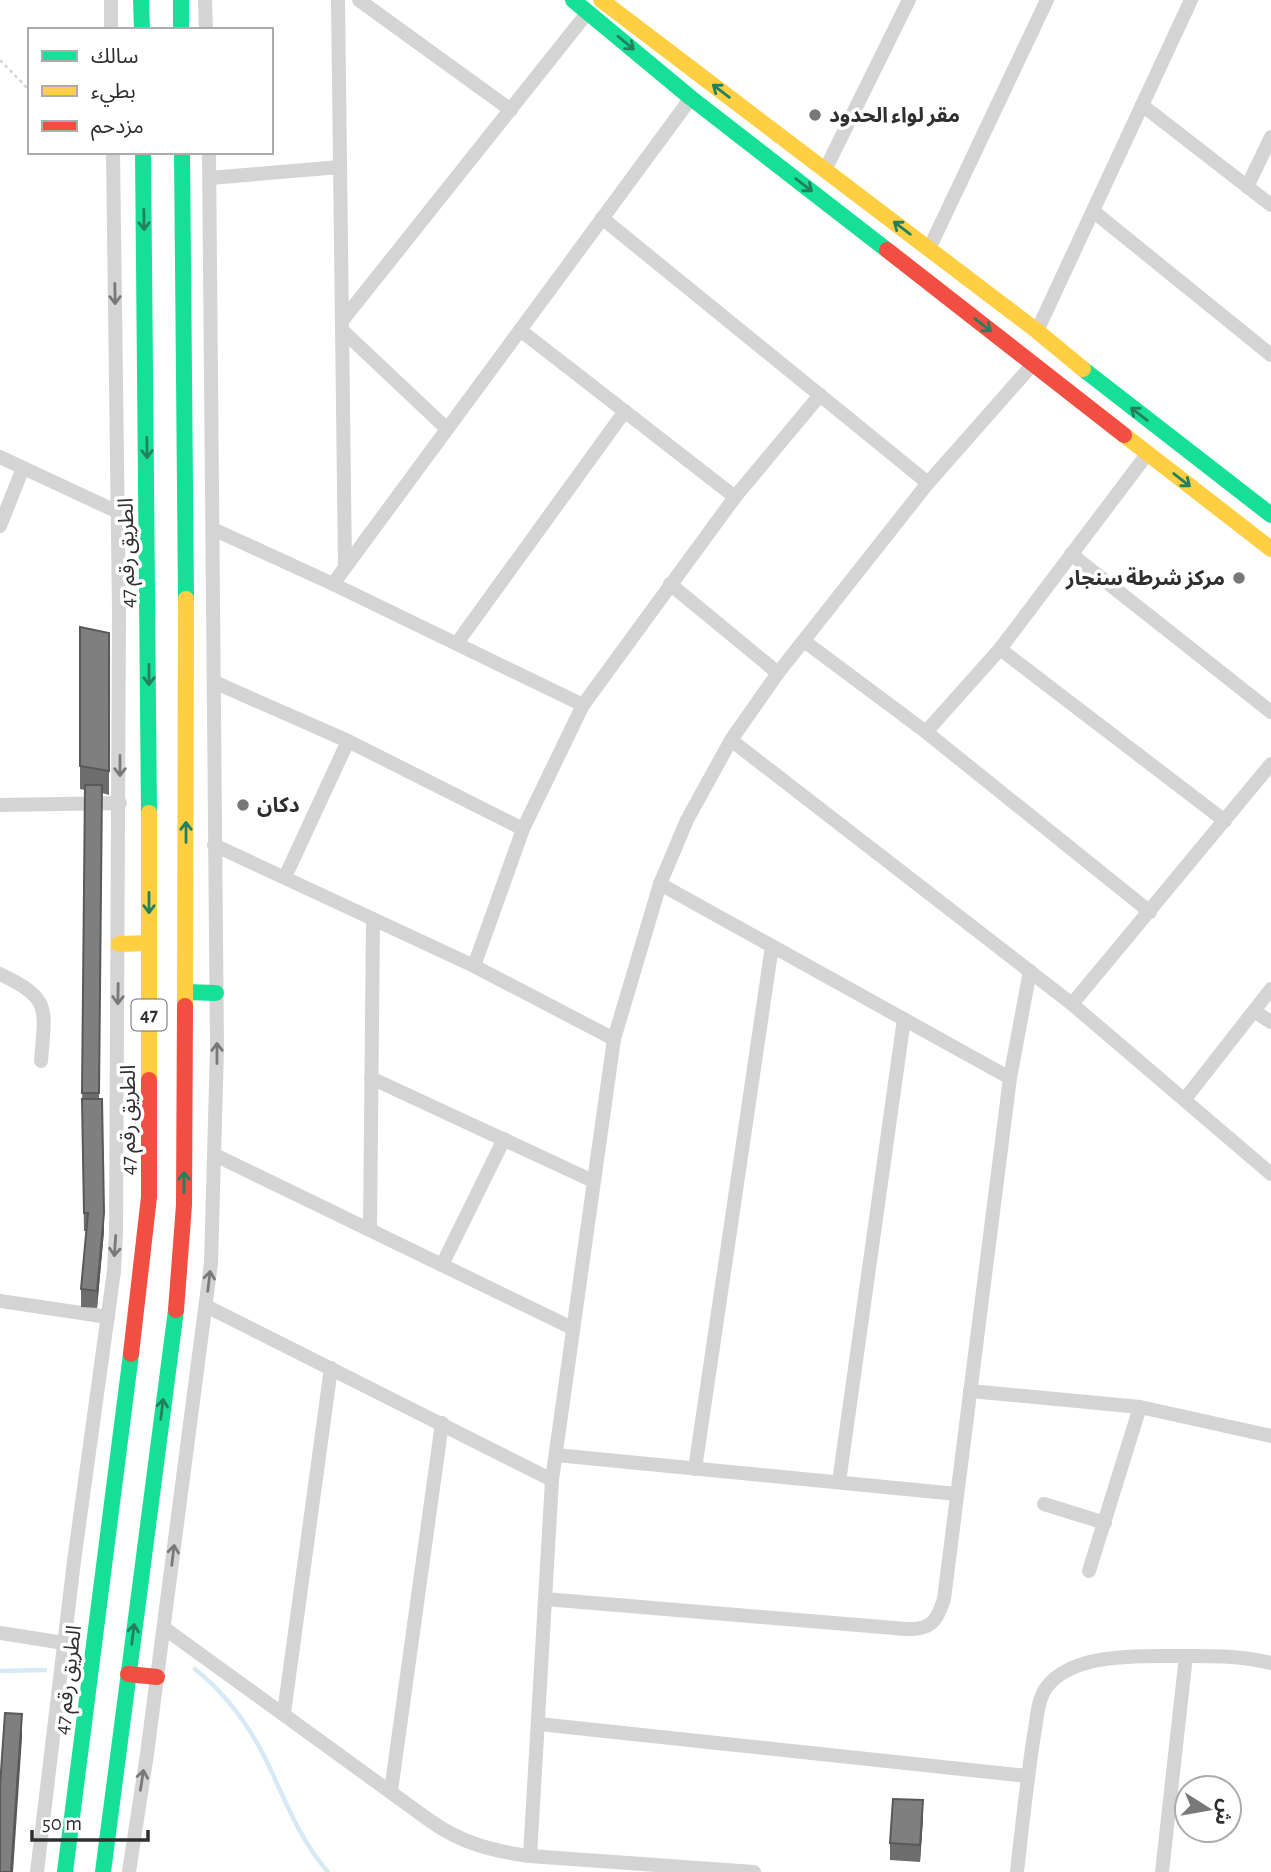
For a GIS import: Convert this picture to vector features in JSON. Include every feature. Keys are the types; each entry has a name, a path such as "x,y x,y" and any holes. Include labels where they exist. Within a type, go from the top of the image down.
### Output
{"main road":[{"path":"141,0 142,28"},
{"path":"181,0 181,28"},
{"path":"573,0 691,98 1271,549"},
{"path":"601,0 1037,331 1100,384 1271,515"},
{"name":"الطريق رقم 47","path":"103,1872 128,1674 149,1158 149,655 163,160"},
{"name":"الطريق رقم 47","path":"65,1872 136,1468 182,1253 186,657 163,160"},
{"path":"119,944 149,943"},
{"path":"185,992 216,993"},
{"path":"128,1674 157,1677"}],"street":[{"path":"111,0 111,28"},
{"path":"205,0 206,28"},
{"path":"338,0 345,568"},
{"path":"359,0 511,110"},
{"path":"825,170 909,0"},
{"path":"929,249 1047,0"},
{"path":"1037,331 1191,0"},
{"path":"342,326 588,12"},
{"path":"333,584 691,98"},
{"path":"1142,105 1271,205"},
{"path":"1247,187 1271,137"},
{"path":"37,1872 64,1643 108,1317 116,1232 120,803 113,154"},
{"path":"129,1872 212,1263 216,993 209,154"},
{"path":"210,178 340,167"},
{"path":"1093,211 1271,355"},
{"path":"602,218 928,483"},
{"path":"342,326 447,429"},
{"path":"520,330 735,497"},
{"path":"530,1856 552,1480 572,1328 614,1039 660,884 687,820 730,740 778,673 928,483 1033,364"},
{"path":"474,966 523,829 583,705 735,497 820,395"},
{"path":"457,643 625,411"},
{"path":"926,732 1000,649 1148,453"},
{"path":"0,457 118,512"},
{"path":"0,526 23,468"},
{"path":"213,529 583,705"},
{"path":"1071,554 1271,712"},
{"path":"670,584 778,673"},
{"path":"804,641 926,732 1150,912"},
{"path":"1000,649 1225,821"},
{"path":"214,682 348,741 523,829"},
{"path":"730,740 1072,1004 1271,1174"},
{"path":"285,877 348,741"},
{"path":"1072,1004 1271,764"},
{"path":"0,805 120,803"},
{"path":"214,845 474,966 614,1039"},
{"path":"660,884 1010,1078"},
{"path":"370,1230 373,919"},
{"path":"695,1469 772,946"},
{"path":"545,1599 920,1629 933,1622 944,1599 1010,1078 1030,971"},
{"path":"0,974 26,986 38,998 44,1012 41,1061"},
{"path":"1185,1099 1271,989"},
{"path":"1254,1011 1271,1023"},
{"path":"839,1482 904,1019"},
{"path":"371,1078 593,1181"},
{"path":"442,1265 504,1139"},
{"path":"215,1155 572,1328"},
{"path":"0,1301 108,1317"},
{"path":"206,1306 552,1480"},
{"path":"284,1713 331,1368"},
{"path":"970,1391 1140,1407 1271,1436"},
{"path":"1089,1571 1140,1407"},
{"path":"391,1791 442,1423"},
{"path":"556,1455 957,1494"},
{"path":"1044,1504 1105,1523"},
{"path":"163,1628 446,1832 461,1840 496,1851 530,1856 754,1872"},
{"path":"0,1633 64,1643"},
{"path":"1017,1872 1027,1776 1040,1703 1046,1689 1054,1680 1077,1667 1103,1659 1129,1656 1225,1655 1271,1663"},
{"path":"1162,1872 1186,1656"},
{"path":"539,1724 1027,1776"}],"path":[{"path":"0,60 28,89"}],"building":[{"path":"80,627 109,633 109,771 80,766"},
{"path":"85,785 102,785 99,1093 82,1093"},
{"path":"82,1099 102,1099 104,1213 97,1291 81,1289 88,1213 84,1213"},
{"path":"5,1713 22,1714 11,1872 0,1872 0,1786"},
{"path":"893,1799 923,1800 920,1845 890,1843"}],"waterway":[{"path":"195,1669 226,1699 251,1733 300,1832 328,1872"},
{"path":"0,1671 45,1670"}],"traffic: fast":[{"path":"141,0 142,28"},
{"path":"181,0 181,28"},
{"path":"573,0 691,98 887,250"},
{"path":"143,154 149,813"},
{"path":"182,154 186,599"},
{"path":"1083,369 1271,515"},
{"path":"185,992 216,993"},
{"path":"103,1872 176,1310"},
{"path":"65,1872 131,1354"}],"traffic: slow":[{"path":"601,0 1037,331 1083,369"},
{"path":"1124,435 1271,549"},
{"path":"185,1006 186,599"},
{"path":"149,813 149,1080"},
{"path":"119,944 149,943"}],"traffic: jam":[{"path":"887,250 1124,435"},
{"path":"176,1310 184,1205 185,1006"},
{"path":"131,1354 149,1197 149,1080"},
{"path":"128,1674 157,1677"}],"place":[{"name":"مقر لواء الحدود","path":"815,115"},
{"name":"مركز شرطة سنجار","path":"1239,578"},
{"name":"دكان","path":"243,805"}]}
